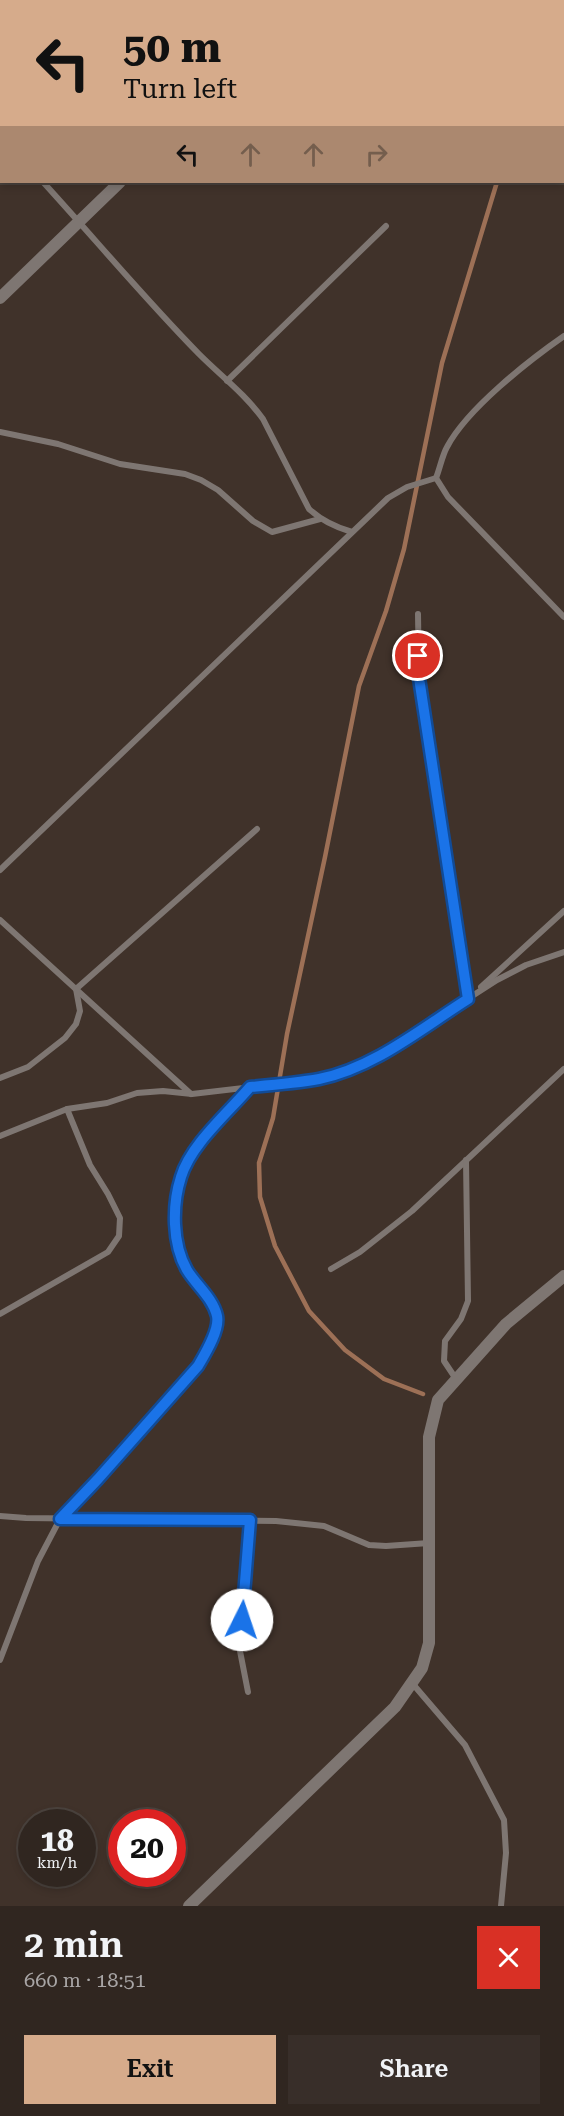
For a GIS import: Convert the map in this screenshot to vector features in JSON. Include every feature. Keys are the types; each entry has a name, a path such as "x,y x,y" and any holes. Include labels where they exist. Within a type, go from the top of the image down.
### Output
{"street":[{"path":"0,298 119,183"},
{"path":"189,1906 395,1707 422,1668 429,1643 429,1437 438,1400 506,1324 564,1276"}],"lane":[{"path":"44,183 198,354 242,394 263,419 309,509 320,519 337,528 352,532"},
{"path":"227,381 386,226"},
{"path":"564,336 487,398 472,413 445,449 436,478 448,497 564,617"},
{"path":"0,432 58,444 120,464 185,474 218,490 254,521 272,532 320,519"},
{"path":"0,870 388,498 407,487 436,478"},
{"path":"418,614 419,678 468,999"},
{"path":"76,989 257,829"},
{"path":"468,999 564,911"},
{"path":"0,920 192,1094"},
{"path":"0,1136 67,1109 106,1102 137,1093 163,1091 192,1094 320,1079 348,1070 379,1056 497,980 526,965 563,954"},
{"path":"0,1078 28,1067 76,1024 80,1011 76,989"},
{"path":"331,1269 360,1252 396,1224 564,1069"},
{"path":"0,1660 38,1561 60,1519 198,1366 211,1345 218,1317 206,1294 187,1269 177,1239 175,1202 181,1175 198,1145 250,1087"},
{"path":"0,1314 108,1252 119,1236 120,1218 90,1165 67,1109"},
{"path":"456,1379 444,1360 445,1341 461,1318 468,1301 466,1160"},
{"path":"0,1516 60,1519 276,1521 324,1526 369,1545 429,1544"},
{"path":"248,1692 240,1651 250,1520"},
{"path":"412,1683 465,1745 504,1820 506,1853 501,1906"}],"waterway":[{"path":"423,1394 384,1379 345,1350 309,1311 275,1246 260,1197 259,1163 273,1118 287,1034 359,686 386,611 404,549 442,363 497,183"}],"route":[{"path":"242,1620 250,1520 60,1519 198,1366 211,1345 218,1317 206,1294 187,1269 177,1239 175,1202 181,1175 198,1145 250,1087 320,1079 348,1070 379,1056 468,999 419,678 418,656"}]}
